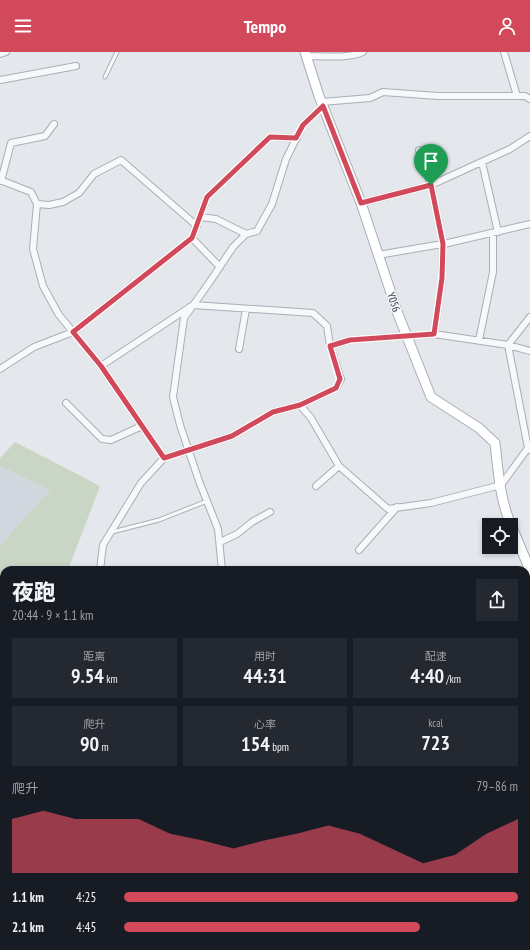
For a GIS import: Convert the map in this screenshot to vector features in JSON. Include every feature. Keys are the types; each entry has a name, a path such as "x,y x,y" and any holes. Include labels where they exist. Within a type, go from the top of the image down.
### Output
{"street":[{"path":"306,54 336,57 360,54 363,52"},
{"path":"504,52 517,96"},
{"name":"Y056","path":"306,54 322,104 361,203 398,314 431,397 479,428 495,443 501,485 508,518"},
{"path":"0,80 76,66"},
{"path":"222,566 218,529 180,425 173,397 184,318 233,246 246,234 257,231 272,204 286,159 303,125 322,104 370,98 383,92 438,96 525,96 530,99"},
{"path":"54,124 45,136 11,143 1,180 30,192 37,204 33,249 43,286 59,315 101,366 164,458"},
{"path":"361,203 431,185 510,149 530,136"},
{"path":"0,369 34,347 73,332 192,238 207,197 270,137 296,138"},
{"path":"419,150 431,185 443,244 442,278 434,334"},
{"path":"37,204 49,205 63,202 79,193 94,174 121,160 197,226"},
{"path":"479,340 493,272 495,232 482,162"},
{"path":"200,217 216,219 246,234"},
{"path":"378,255 443,244 530,224"},
{"path":"192,238 220,267"},
{"path":"100,566 103,546 141,483 164,458 232,436 273,412 300,405 336,388 340,379 330,346 327,326 313,313 193,305 101,366"},
{"path":"238,349 246,309"},
{"path":"300,405 311,418 339,466 388,508 431,503 501,485 529,449 508,345 530,317"},
{"path":"330,346 350,340 434,334 508,345 530,351"},
{"path":"66,403 102,438 111,440 142,426"},
{"path":"316,486 339,466"},
{"path":"359,550 397,507"},
{"path":"220,542 237,534 252,522 270,512"},
{"name":"Y056","path":"518,542 528,566"}],"lane":[{"path":"104,77 117,52"},
{"path":"111,533 159,520 207,501"}],"shaded area":[{"path":"0,466 50,490 0,545"}],"green space":[{"path":"15,442 100,486 70,566 0,566 0,545 50,490 0,466 0,458"}],"route":[{"path":"323,106 361,203 431,185 443,244 442,278 434,334 350,340 330,346 340,379 336,388 300,405 273,412 232,436 164,458 101,366 73,332 192,238 207,197 270,137 296,138 303,125 323,106"}]}
